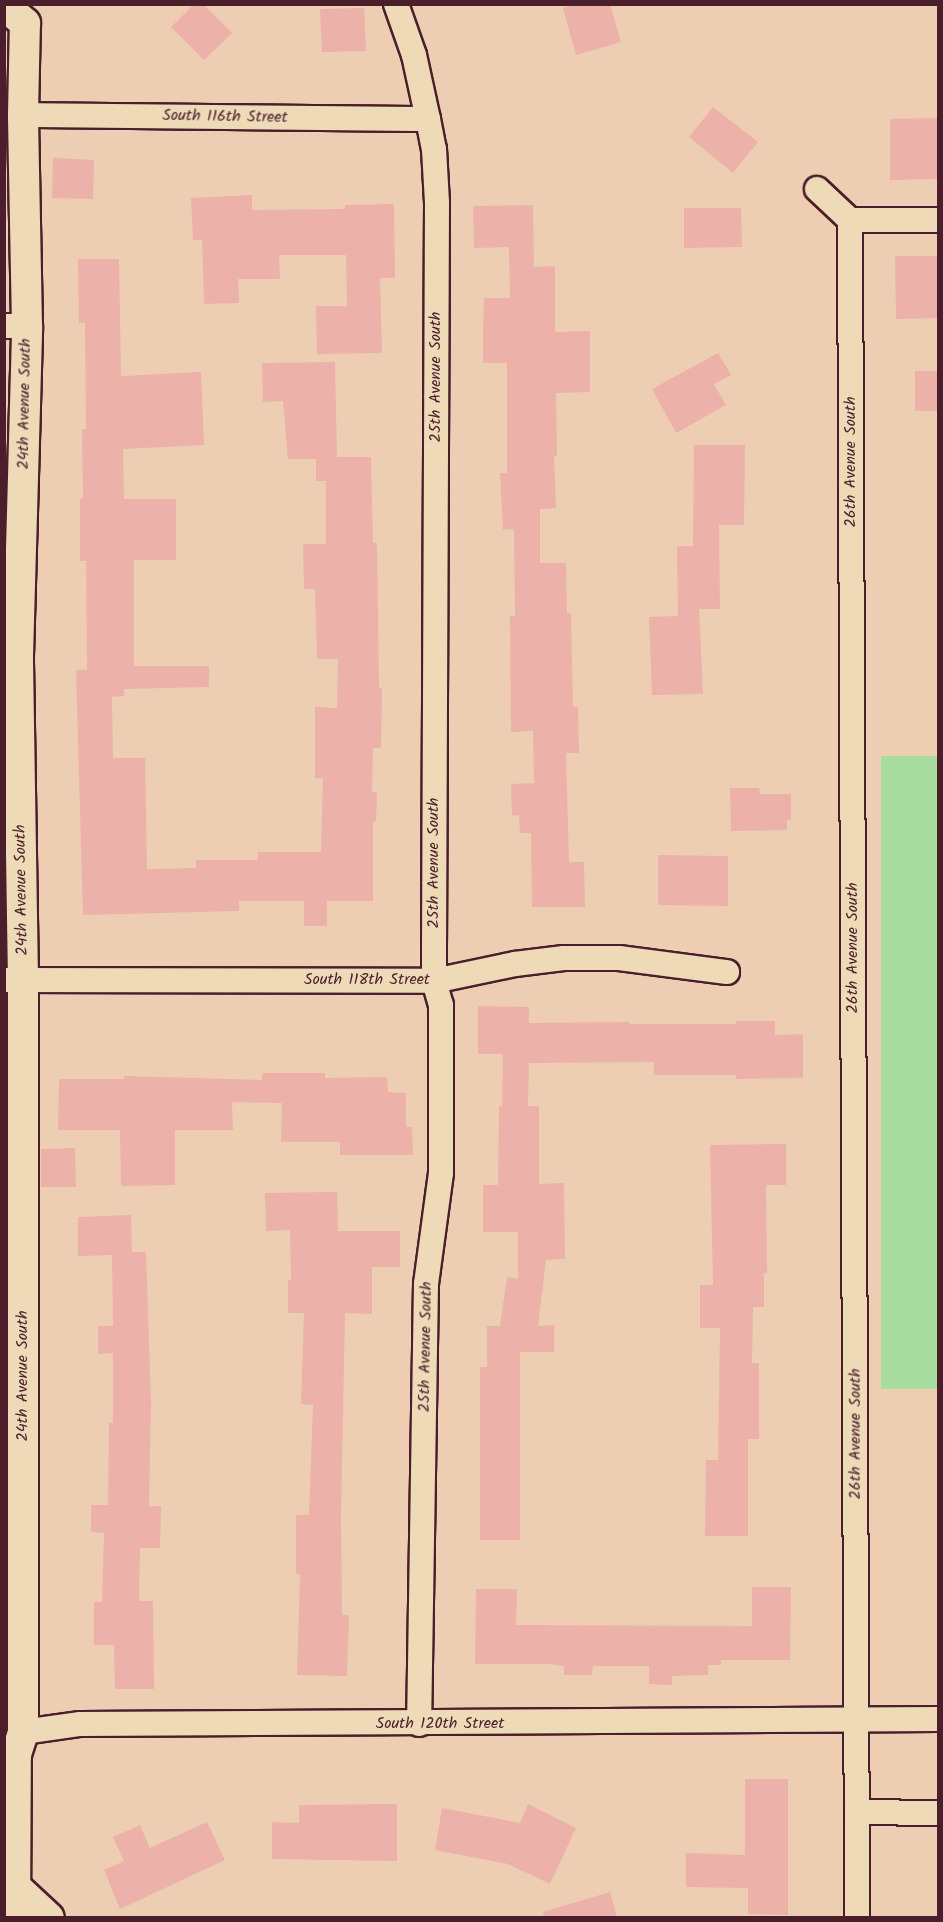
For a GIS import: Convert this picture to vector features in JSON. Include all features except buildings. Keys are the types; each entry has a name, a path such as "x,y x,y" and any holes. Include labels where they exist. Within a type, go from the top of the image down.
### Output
{"street":[{"name":"25th Avenue South","path":"396,4 414,55 428,119 434,149 437,202 434,981 441,1005 441,1173 426,1284 419,1724"},
{"name":"24th Avenue South","path":"10,1882 15,1751 14,980 11,656 16,326 14,111 25,23 12,13"},
{"name":"South 116th Street","path":"14,111 428,119"},
{"path":"817,189 850,220 939,220"},
{"name":"26th Avenue South","path":"850,220 857,1917"},
{"name":"South 118th Street","path":"14,980 434,981 515,964 564,958 619,958 727,972"},
{"path":"857,1721 939,1719"},
{"name":"South 120th Street","path":"15,1751 80,1724 857,1721"},
{"path":"857,1812 939,1813"},
{"path":"10,1882 15,1917"},
{"path":"10,1882 49,1917"}],"green space":[{"path":"881,756 938,756 938,1389 881,1389"}]}
